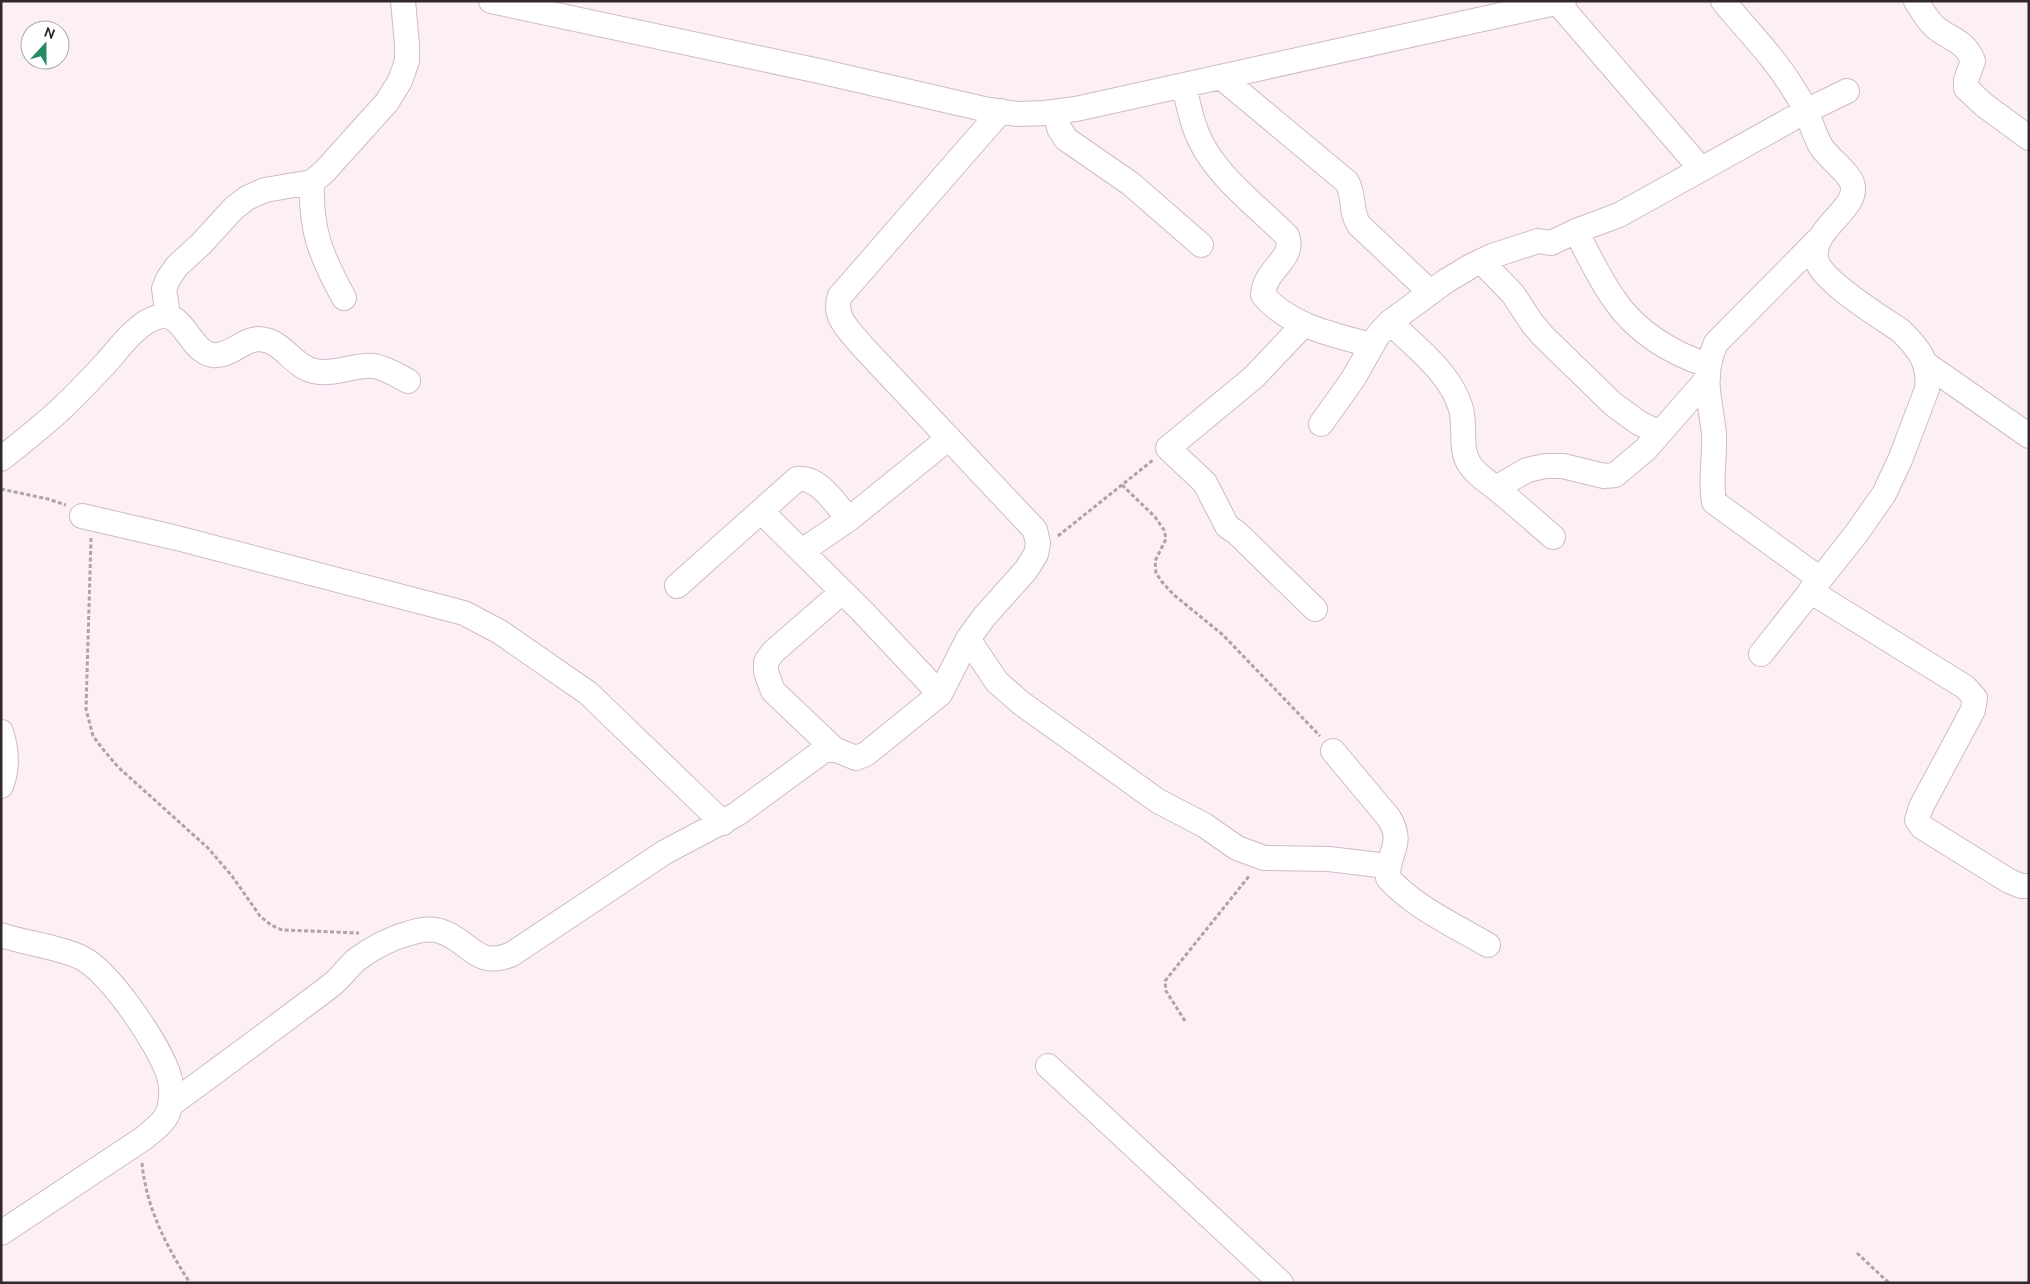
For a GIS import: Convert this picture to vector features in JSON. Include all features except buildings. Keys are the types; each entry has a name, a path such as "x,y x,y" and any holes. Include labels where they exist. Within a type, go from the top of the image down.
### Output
{"street":[{"path":"168,315 164,289 168,279 177,266 234,208 247,198 264,190 312,182 325,171 394,92 407,61 408,44 403,1"},
{"path":"491,1 1017,114 1076,109 1221,77 1490,9 1561,2 1700,169"},
{"path":"1723,1 1779,67 1806,111 1814,134 1822,148 1834,163 1847,174 1852,183 1853,193 1848,204 1819,239 1716,343 1708,372 1708,398 1714,436 1712,491 1714,502 1815,585 1965,687 1975,698 1973,710 1921,807 1917,820 1922,827 2009,881 2021,886 2029,886"},
{"path":"1916,1 1936,27 1956,39 1970,54 1973,61 1966,80 1966,88 1984,105 2029,138"},
{"path":"1221,77 1347,182 1353,197 1354,218 1359,225 1430,292"},
{"path":"1184,85 1193,122 1208,154 1220,171 1287,236 1290,243 1287,252 1267,277 1263,287 1263,295 1270,302 1304,324 1332,335 1371,345"},
{"path":"1321,424 1353,380 1371,345 1390,322 1430,292 1481,261 1538,241 1551,243 1576,231 1619,215 1806,111 1847,92"},
{"path":"842,592 773,652 766,662 766,672 774,691 834,749 856,758 866,754 940,694 968,640 984,617 1026,570 1036,554 1038,543 1035,530 863,347 840,318 836,307 840,296 1001,111"},
{"path":"1056,112 1059,128 1066,139 1132,184 1201,246"},
{"path":"312,182 311,206 317,240 322,256 344,298"},
{"path":"1576,231 1610,293 1626,314 1660,343 1708,372"},
{"path":"1761,654 1856,534 1879,501 1891,478 1927,389 1928,376 1926,364 1919,352 1901,331 1835,284 1823,273 1816,261 1815,250 1819,239"},
{"path":"1481,261 1513,294 1543,336 1607,398 1639,423 1660,433"},
{"path":"1,459 63,406 135,332 157,317 168,315 177,321 195,344 205,352 213,355 223,354 253,340 261,339 273,343 286,351 297,363 311,370 325,373 373,366 388,370 408,381"},
{"path":"1390,322 1442,374 1461,409 1465,452 1469,464 1480,476 1553,538"},
{"path":"1304,324 1254,378 1168,448 1205,483 1227,526 1315,609"},
{"path":"1926,364 2029,436"},
{"path":"1496,488 1527,470 1545,466 1563,466 1604,476 1615,475 1646,449 1708,372"},
{"path":"802,550 849,519 949,438"},
{"path":"677,586 798,479 806,478 817,484 849,519"},
{"path":"762,511 940,694"},
{"path":"82,516 177,538 464,613 500,632 588,693 723,822"},
{"path":"968,640 997,682 1021,703 1158,801 1204,825 1237,848 1264,858 1329,858 1388,866"},
{"path":"1,732 5,746 6,762 1,786"},
{"path":"170,1105 332,985 357,960 389,940 425,930 440,931 486,958 499,959 512,954 665,852 723,822 750,805 823,751 834,749"},
{"path":"1333,751 1389,818 1395,828 1397,840 1388,866 1388,878 1396,887 1416,902 1488,945"},
{"path":"1,935 69,953 83,959 100,972 113,985 155,1045 169,1076 171,1094 169,1111 162,1122 144,1138 1,1233"},
{"path":"1048,1066 1281,1283"}],"path":[{"path":"1036,554 1168,448"},
{"path":"1122,485 1155,518 1164,530 1166,539 1155,561 1156,572 1162,582 1174,595 1224,635 1333,751"},
{"path":"1,489 69,506 82,516 91,536 86,709 93,736 118,767 208,848 232,876 260,916 271,925 282,930 364,933"},
{"path":"1185,1021 1166,991 1165,981 1214,917 1264,858"},
{"path":"144,1138 142,1162 144,1180 156,1219 163,1238 190,1283"},
{"path":"1857,1253 1888,1283"}]}
